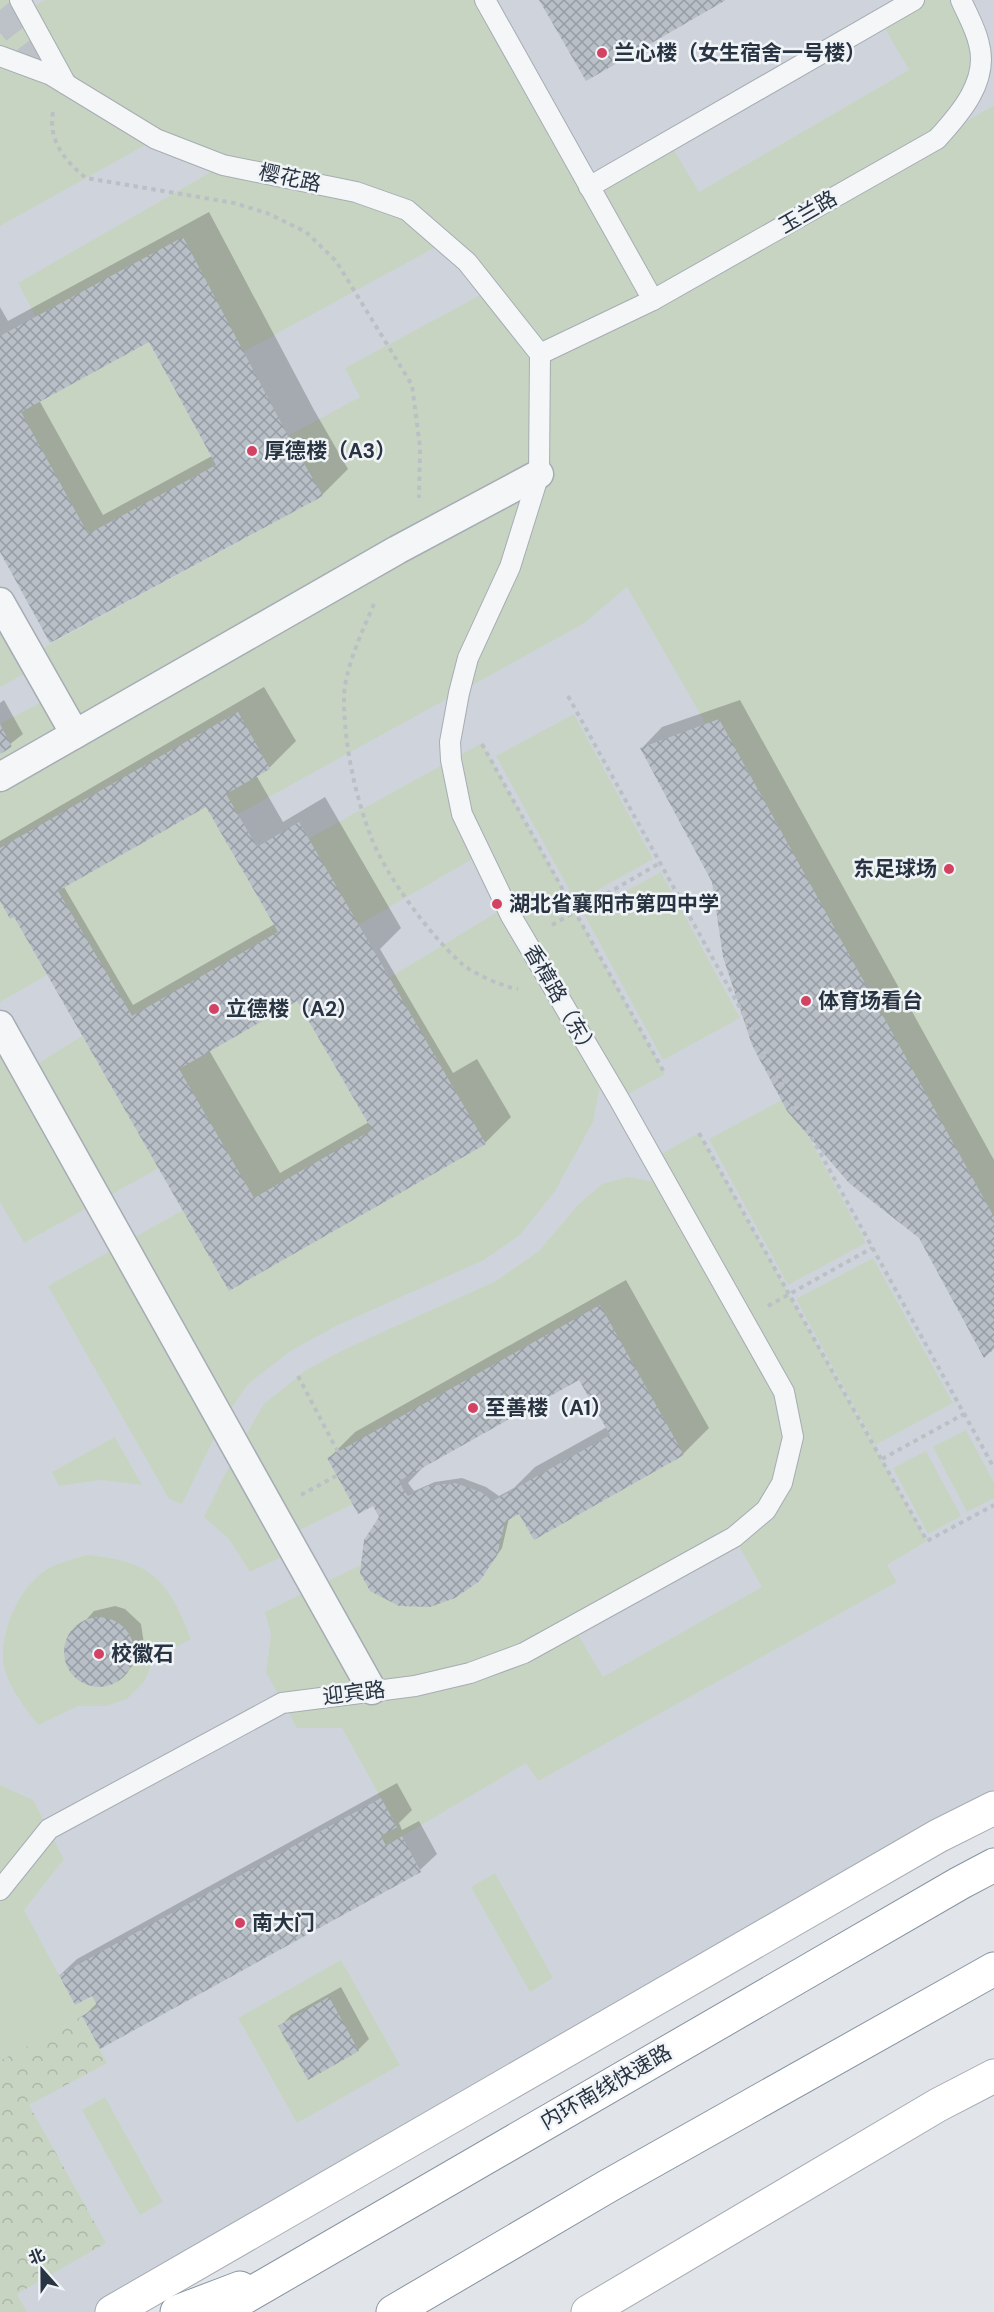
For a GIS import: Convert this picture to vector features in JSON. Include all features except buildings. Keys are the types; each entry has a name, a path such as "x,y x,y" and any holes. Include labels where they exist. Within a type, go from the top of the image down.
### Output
{"main road":[{"path":"112,2312 938,1836 994,1808"},
{"name":"内环南线快速路","path":"219,2312 940,1894 994,1865"},
{"path":"393,2312 609,2186 994,1969"},
{"path":"588,2312 938,2105 994,2076"},
{"path":"177,2312 292,2268"}],"street":[{"path":"0,777 397,550 538,474"},
{"path":"0,602 75,734"},
{"path":"0,1025 372,1690"}],"lane":[{"path":"20,0 66,84"},
{"path":"485,0 653,300"},
{"path":"589,187 914,0"},
{"name":"玉兰路","path":"540,354 653,300 937,139 964,110 978,78 980,45 961,0"},
{"name":"樱花路","path":"0,56 51,75 148,136 223,165 356,192 407,210 467,262 540,354"},
{"name":"香樟路（东）","path":"540,354 538,474 510,567 468,658 450,742 451,760 462,814 511,916 784,1392 793,1437 782,1483 766,1510 734,1537"},
{"name":"迎宾路","path":"0,1890 49,1829 282,1703 415,1686 470,1673 524,1653 734,1537"}],"path":[{"path":"66,84 52,114 55,142 67,163 86,178 234,203 267,213 306,232 336,261 412,385 420,447 419,506 397,550"},
{"path":"375,602 357,643 344,696 348,744 372,839 405,897 462,964 508,988 556,992"},
{"path":"568,696 994,1468"},
{"path":"482,743 665,1074"},
{"path":"575,911 660,863"},
{"path":"699,1133 927,1541 994,1505"},
{"path":"789,1294 872,1248"},
{"path":"298,1376 338,1452"},
{"path":"882,1459 964,1414"}],"shaded area":[{"name":"湖北省襄阳市第四中学","path":"0,0 994,0 994,1808 112,2312 0,2312"}],"green space":[{"path":"0,0 20,0 26,10 45,0 485,0 589,187 669,142 699,192 909,70 880,20 914,0 961,0 978,78 940,137 994,105 994,1217 719,720 706,724 627,587 583,624 238,814 226,794 270,768 238,712 0,848 0,754 12,747 0,724 53,696 37,667 0,687 0,602 30,655 323,496 288,436 360,397 345,368 490,290 445,242 243,352 36,317 18,283 223,165 156,139 0,226"},
{"path":"149,342 216,465 88,534 21,412"},
{"path":"574,714 653,859 576,902 496,756"},
{"path":"482,743 665,1074 619,1099 602,1074 593,1122 555,1191 520,1235 484,1260 336,1326 292,1350 248,1384 222,1422 182,1504 169,1499 48,1286 183,1210 229,1291 486,1144 389,978 507,906 481,854 358,925 308,839"},
{"path":"206,807 278,932 132,1016 58,891"},
{"path":"661,872 740,1018 663,1060 584,914"},
{"path":"0,901 10,919 14,917 47,975 0,1002"},
{"path":"297,1001 372,1130 254,1198 179,1069"},
{"path":"82,1036 159,1168 24,1243 0,1202 0,1045 26,1071"},
{"path":"787,1097 866,1243 788,1285 709,1139"},
{"path":"699,1133 927,1541 887,1565 897,1582 538,1781 526,1763 386,1846 381,1836 397,1827 342,1728 297,1728 266,1673 271,1635 265,1612 361,1565 360,1573 370,1591 455,1598 481,1581 497,1555 505,1522 519,1514 534,1540 684,1455 600,1305 327,1458 353,1504 287,1536 294,1551 250,1572 229,1539 204,1517 237,1450 264,1404 306,1370 345,1349 496,1281 539,1251 577,1206 602,1184 628,1177 666,1184 652,1159","holes":["734,1537 762,1587 603,1677 573,1626"]},
{"path":"873,1258 953,1403 875,1445 796,1299"},
{"path":"966,1430 994,1483 994,1498 967,1512 933,1447"},
{"path":"115,1437 142,1485 100,1480 59,1486 52,1472"},
{"path":"926,1451 961,1516 928,1534 893,1468"},
{"path":"86,1555 127,1562 155,1577 174,1601 191,1639 154,1659 144,1682 127,1699 106,1706 78,1706 38,1725 10,1684 3,1657 6,1632 16,1606 31,1583 51,1567"},
{"path":"0,1785 33,1800 64,1859 24,1910 75,2005 92,1996 98,2007 0,2061"},
{"path":"495,1873 553,1978 530,1992 471,1887"},
{"path":"341,1960 400,2065 297,2123 238,2018"},
{"path":"82,2016 107,2063 29,2105 106,2243 17,2294 27,2312 0,2312 0,2061"},
{"path":"105,2097 163,2202 140,2215 82,2110"}],"tunnel":[{"path":"0,10 51,75"}],"place":[{"name":"兰心楼（女生宿舍一号楼）","path":"602,53"},
{"name":"厚德楼（A3）","path":"252,451"},
{"name":"东足球场","path":"949,869"},
{"name":"湖北省襄阳市第四中学","path":"497,904"},
{"name":"体育场看台","path":"806,1001"},
{"name":"立德楼（A2）","path":"214,1009"},
{"name":"至善楼（A1）","path":"473,1408"},
{"name":"校徽石","path":"99,1654"},
{"name":"南大门","path":"240,1923"}]}
